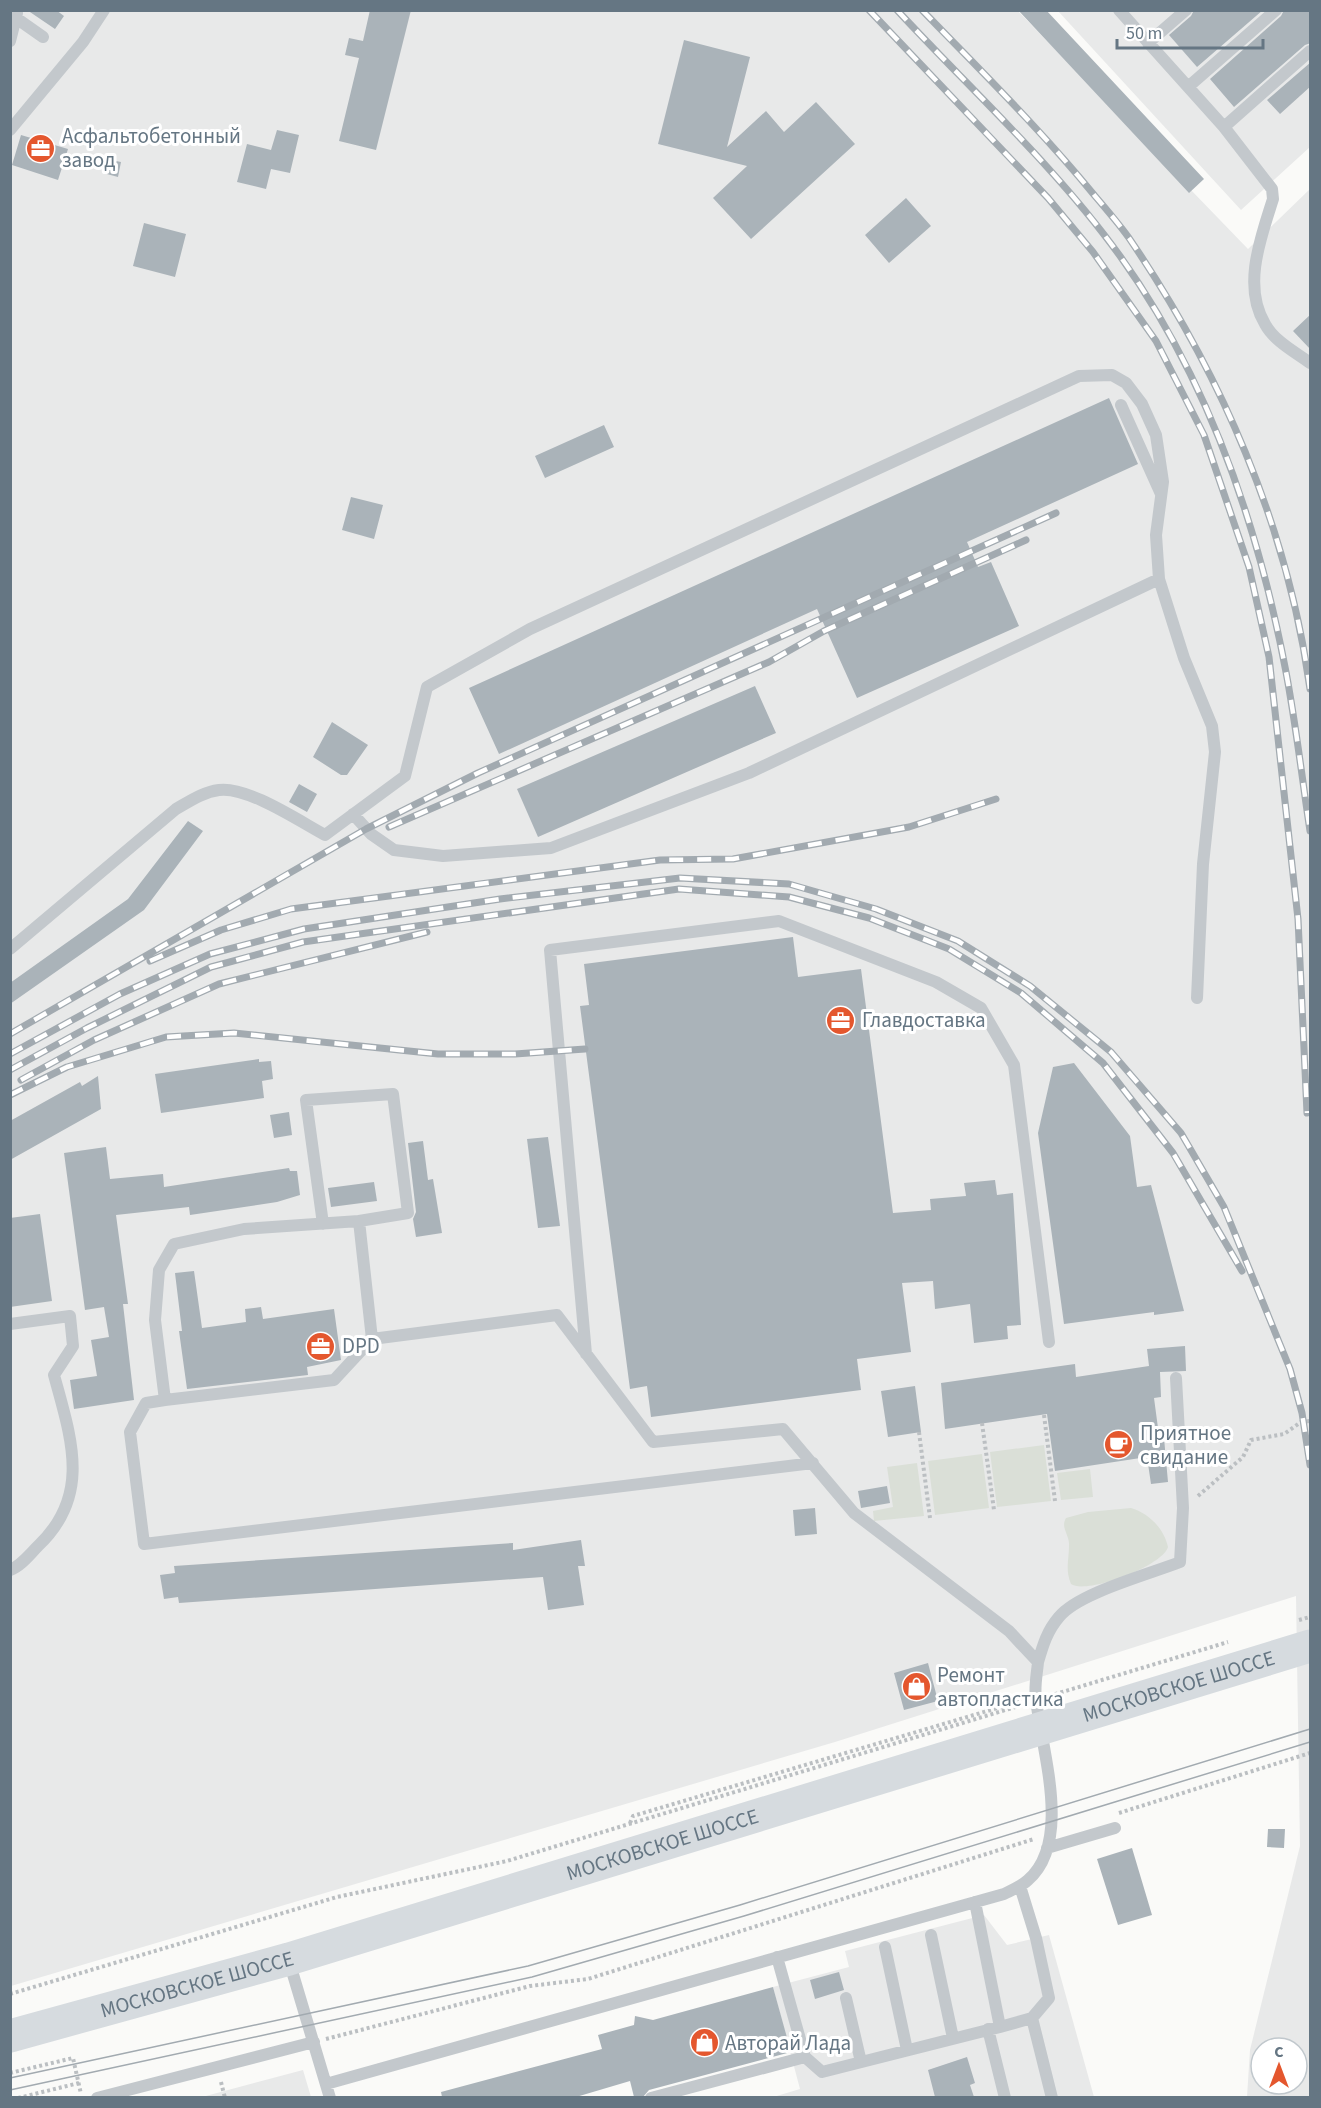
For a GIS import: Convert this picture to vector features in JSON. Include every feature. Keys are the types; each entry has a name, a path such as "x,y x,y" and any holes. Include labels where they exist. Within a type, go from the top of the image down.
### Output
{"main road":[{"name":"МОСКОВСКОЕ ШОССЕ","path":"10,2036 289,1959 614,1844 1299,1635"}],"lane":[{"path":"10,130 83,42 104,10"},
{"path":"1119,10 1224,127 1272,189 1273,199 1254,258 1257,306 1265,326 1282,343 1311,363"},
{"path":"1148,43 1186,10"},
{"path":"1188,87 1276,10"},
{"path":"10,41 16,14 43,37"},
{"path":"1224,127 1311,51"},
{"path":"10,949 176,808 202,794 221,789 246,794 325,835 405,776 427,687 530,629 1078,376 1112,375 1126,383 1132,390 1156,435 1163,482 1156,535 1159,579 1184,658 1212,726 1215,752 1203,864 1197,998"},
{"path":"1121,405 1161,495"},
{"path":"353,814 371,834 394,850 443,856 551,848 749,773 1159,579"},
{"path":"587,1355 550,950 778,921 936,982 981,1008 1014,1065 1049,1342"},
{"path":"165,1400 155,1320 159,1269 174,1244 244,1229 323,1224 359,1221 408,1213 393,1094 306,1100 323,1224"},
{"path":"359,1221 372,1339"},
{"path":"813,1463 144,1544 130,1432 146,1403 334,1380 372,1339 557,1315 653,1442 783,1429 813,1463 854,1514 1009,1631 1038,1662"},
{"path":"10,1324 70,1316 73,1346 54,1375 73,1443 73,1490 51,1534 10,1570"},
{"path":"326,2084 1004,1894 1029,1880 1044,1843 1052,1808 1050,1770 1034,1700 1038,1662 1046,1636 1060,1615 1091,1595 1180,1562 1183,1508 1176,1378"},
{"path":"1044,1843 1115,1828"},
{"path":"777,1957 805,2057 822,2072 1032,2018 1049,1998 1036,1938 1020,1886"},
{"path":"975,1902 1005,2097"},
{"path":"931,1935 953,2038"},
{"path":"885,1947 907,2050"},
{"path":"289,1959 330,2097"},
{"path":"846,1998 861,2062"},
{"path":"1032,2018 1052,2097"},
{"path":"97,2097 123,2094 314,2042"},
{"path":"651,2097 805,2057"}],"path":[{"path":"1044,1415 1055,1501"},
{"path":"1183,1508 1235,1465 1243,1456 1251,1440 1284,1434 1301,1422 1311,1421"},
{"path":"982,1423 993,1510"},
{"path":"919,1432 930,1518"},
{"path":"1299,1635 1311,1617"},
{"path":"630,1824 1231,1641"},
{"path":"10,1994 327,1900 507,1861 614,1844 630,1824 633,1816 1034,1700"},
{"path":"1108,1816 1311,1753"},
{"path":"314,2042 530,1986 588,1979 748,1929 1044,1843"},
{"path":"10,2073 73,2058 82,2097"},
{"path":"18,2097 79,2084"}],"shaded area":[{"path":"11,11 1018,11 1248,249 1310,189 1310,2097 1247,2097 1249,2066 1249,2096 1309,2096 1309,2036 1253,2036 1300,1846 1296,1596 835,1742 11,1986"},
{"path":"1058,11 1310,11 1310,147 1241,210"},
{"path":"1044,1445 1051,1501 997,1507 990,1452"},
{"path":"982,1454 989,1508 935,1515 928,1461"},
{"path":"917,1463 924,1516 874,1521 873,1511 893,1507 887,1467"},
{"path":"1090,1469 1093,1497 1061,1500 1057,1473"},
{"path":"1131,1508 1149,1518 1159,1528 1168,1547 1163,1554 1153,1562 1123,1577 1092,1586 1071,1584 1068,1569 1069,1542 1064,1525 1066,1518 1088,1512"},
{"path":"984,1915 1007,1945 1049,1935 1094,2097 770,2098 800,2089 773,1987 849,1967 845,1951"},
{"path":"303,2070 311,2097 202,2097"}],"building":[{"path":"27,10 56,10 64,16 55,29"},
{"path":"370,10 411,10 376,150 339,141 359,58 345,55 349,38 363,41"},
{"path":"1018,10 1046,10 1204,179 1189,193"},
{"path":"1194,10 1263,10 1197,67 1169,35 1191,16"},
{"path":"1284,10 1311,10 1311,43 1305,45 1234,107 1210,79 1281,16"},
{"path":"684,40 750,57 727,147 766,111 784,132 816,102 855,144 751,239 713,198 747,166 658,144"},
{"path":"1311,62 1311,86 1280,114 1267,100"},
{"path":"277,130 299,135 290,173 271,169 266,189 237,182 247,144 271,150"},
{"path":"21,135 68,149 58,180 12,165"},
{"path":"106,159 121,162 118,177 103,173"},
{"path":"906,198 931,226 889,263 865,235"},
{"path":"144,223 186,234 175,277 133,266"},
{"path":"1311,314 1311,350 1293,331"},
{"path":"1109,398 1138,464 967,542 978,567 991,562 1019,626 857,698 817,609 499,754 469,688"},
{"path":"604,425 614,447 545,478 535,456"},
{"path":"351,497 383,505 374,539 342,530"},
{"path":"755,686 776,733 538,837 517,789"},
{"path":"332,722 368,745 347,775 341,775 313,757"},
{"path":"299,784 317,794 307,812 289,802"},
{"path":"188,821 203,831 144,910 10,1004 10,983 128,899"},
{"path":"793,937 798,977 861,969 893,1213 931,1210 930,1199 966,1196 964,1183 995,1180 997,1195 1013,1193 1021,1325 1007,1326 1008,1339 974,1343 970,1304 935,1309 933,1281 902,1283 911,1352 857,1359 861,1390 651,1417 647,1386 630,1389 580,1006 589,1005 584,964"},
{"path":"259,1059 259,1062 271,1061 273,1079 262,1081 264,1098 161,1113 155,1074"},
{"path":"1074,1063 1130,1136 1137,1187 1151,1185 1184,1311 1154,1315 1154,1312 1064,1324 1038,1133 1053,1067"},
{"path":"98,1076 101,1109 10,1160 10,1121 80,1082 82,1086"},
{"path":"289,1112 292,1135 274,1138 270,1115"},
{"path":"548,1137 560,1226 538,1228 527,1139"},
{"path":"423,1141 428,1180 433,1179 442,1233 416,1237 413,1219 416,1212 408,1143"},
{"path":"106,1147 110,1179 163,1174 164,1187 289,1168 290,1171 297,1171 300,1195 277,1202 190,1215 189,1207 116,1215 128,1304 123,1304 134,1400 74,1409 70,1380 97,1376 91,1340 109,1337 104,1307 85,1310 64,1153"},
{"path":"374,1182 377,1201 331,1207 328,1188"},
{"path":"40,1214 52,1301 10,1307 10,1218"},
{"path":"194,1271 202,1328 246,1322 245,1309 261,1307 263,1319 334,1309 341,1360 307,1367 308,1375 187,1389 179,1331 182,1331 175,1273"},
{"path":"1185,1346 1186,1371 1160,1372 1161,1397 1154,1398 1158,1428 1163,1427 1168,1482 1151,1484 1147,1457 1055,1471 1047,1414 945,1429 941,1383 1075,1364 1076,1377 1149,1366 1147,1349"},
{"path":"915,1386 921,1432 888,1437 881,1391"},
{"path":"887,1486 890,1503 861,1508 858,1491"},
{"path":"815,1508 817,1534 795,1536 793,1510"},
{"path":"581,1540 585,1566 578,1566 584,1605 548,1610 543,1577 179,1603 178,1597 164,1599 160,1575 175,1573 174,1566 513,1543 513,1550"},
{"name":"Ремонт автопластика","path":"928,1663 938,1701 904,1710 894,1673"},
{"path":"1268,1829 1285,1829 1284,1848 1267,1847"},
{"path":"1132,1848 1152,1915 1118,1925 1097,1859"},
{"path":"839,1972 844,1990 815,1999 810,1980"},
{"name":"Авторай Лада","path":"773,1987 791,2052 649,2090 643,2097 634,2097 630,2081 576,2097 442,2097 441,2092 602,2049 598,2035 634,2025 635,2016 653,2020"},
{"path":"967,2057 975,2083 970,2085 974,2097 935,2097 928,2070"}],"tram line":[{"path":"10,2078 528,1966 740,1905 1310,1729"},
{"path":"10,2090 532,1977 744,1916 1310,1742"}],"railway":[{"path":"869,10 1048,198 1093,252 1156,341 1204,435 1249,567 1269,657 1298,919 1307,1113"},
{"path":"897,10 1069,191 1120,256 1151,303 1179,352 1204,403 1225,455 1261,562 1286,672 1310,831"},
{"path":"922,10 1033,125 1113,217 1162,289 1193,343 1246,453 1267,511 1300,629 1310,689"},
{"path":"10,1034 366,829 478,773 1056,513"},
{"path":"389,827 769,662 824,631 1026,540"},
{"path":"150,961 221,930 291,909 660,860 733,859 909,827 996,799"},
{"path":"10,1054 120,994 210,954 304,929 500,899 680,878 789,884 876,909 958,941 1030,986 1111,1052 1181,1133 1224,1207 1290,1369 1302,1413 1310,1465"},
{"path":"10,1070 87,1028 211,967 303,942 679,889 789,897 869,918 949,949 1021,993 1103,1063 1173,1153 1242,1271"},
{"path":"21,1080 94,1040 219,984 427,932"},
{"path":"10,1095 67,1067 166,1037 234,1033 438,1054 515,1054 585,1049"}],"place":[{"name":"Асфальтобетонный завод","path":"41,148"},
{"name":"Главдоставка","path":"841,1020"},
{"name":"DPD","path":"321,1346"},
{"name":"Приятное свидание","path":"1119,1445"},
{"name":"Ремонт автопластика","path":"916,1687"},
{"name":"Авторай Лада","path":"704,2043"}]}
